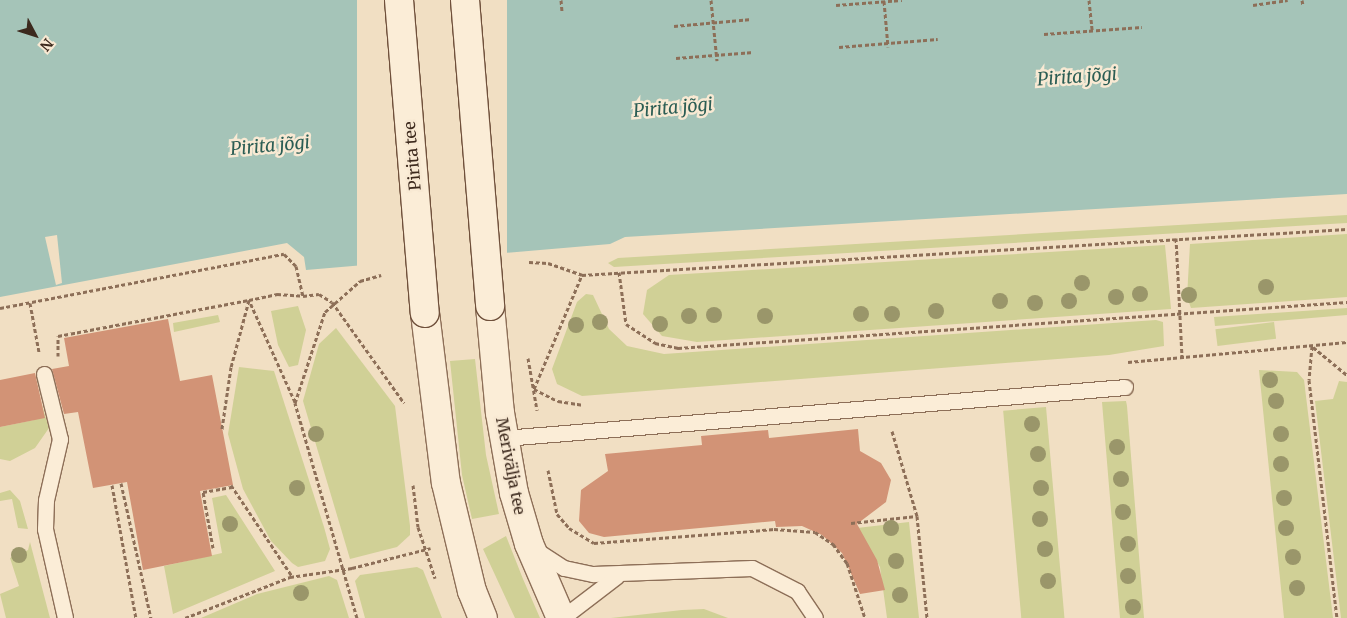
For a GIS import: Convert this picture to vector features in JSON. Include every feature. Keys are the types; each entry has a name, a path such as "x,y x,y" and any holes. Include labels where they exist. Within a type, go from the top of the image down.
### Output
{"main road":[{"name":"Pirita tee","path":"399,0 425,312 446,483 472,591 483,618"},
{"name":"Merivälja tee","path":"465,0 490,306 504,438 529,544 562,618"}],"lane":[{"path":"44,374 60,439 46,500 45,529 65,618"},
{"path":"504,438 1125,386"},
{"path":"529,544 564,568 617,576 713,566 752,568 797,591 815,618"},
{"path":"562,618 617,576"}],"path":[{"path":"561,0 562,12"},
{"path":"712,0 717,61"},
{"path":"836,5 902,0"},
{"path":"1090,0 1092,30"},
{"path":"1252,5 1288,0"},
{"path":"1302,0 1303,5"},
{"path":"884,1 888,47"},
{"path":"674,26 752,19"},
{"path":"1044,34 1142,27"},
{"path":"839,47 938,39"},
{"path":"676,58 754,52"},
{"path":"529,262 548,263 582,275 1347,229"},
{"path":"1176,238 1182,357"},
{"path":"0,308 284,254 296,266 303,296"},
{"path":"619,272 626,324 655,343 678,348 1347,302"},
{"path":"295,403 313,339 332,302 360,281 381,275"},
{"path":"538,410 534,389 582,275"},
{"path":"44,374 61,352 58,336 277,294 303,296 319,294 332,302 404,403"},
{"path":"222,429 231,367 249,300"},
{"path":"249,300 295,403 357,618"},
{"path":"30,303 44,374"},
{"path":"1338,618 1309,380 1312,346 1347,375"},
{"path":"889,421 917,516 927,618"},
{"path":"548,470 555,507"},
{"path":"121,483 151,618"},
{"path":"112,484 136,618"},
{"path":"213,548 203,492 231,486 292,577"},
{"path":"851,523 917,516"},
{"path":"186,618 292,577 424,549"}],"green space":[{"path":"1347,215 1347,223 614,267 608,263 618,258"},
{"path":"1347,234 1347,297 1191,308 1187,297 1190,244"},
{"path":"1165,245 1171,309 697,342 662,336 643,314 647,290 669,275"},
{"path":"586,294 593,295 609,329 627,346 664,354 1156,320 1163,322 1164,346 1109,355 582,396 557,384 552,369 577,302"},
{"path":"298,306 306,330 298,365 289,367 278,345 271,311"},
{"path":"1347,308 1347,315 1215,326 1214,317"},
{"path":"218,315 220,322 174,332 173,323"},
{"path":"1274,322 1276,339 1218,346 1215,329"},
{"path":"336,328 395,406 410,526 410,535 397,547 350,559 303,401 319,344"},
{"path":"475,359 486,455 499,514 472,519 462,475 450,361"},
{"path":"239,367 274,371 330,549 325,561 298,567 292,563 271,541 243,489 228,434"},
{"path":"1259,370 1297,372 1304,380 1333,618 1284,618"},
{"path":"25,375 34,380 49,428 35,448 10,461 0,459 0,427 34,420"},
{"path":"1339,381 1347,382 1347,618 1341,618 1315,401 1333,399"},
{"path":"1126,401 1144,618 1120,618 1102,402"},
{"path":"1046,407 1064,618 1021,618 1003,411"},
{"path":"10,490 20,501 28,529 18,528 12,499 0,501 0,493"},
{"path":"226,495 275,571 173,614 164,566 222,553 212,498"},
{"path":"909,522 919,618 887,618 880,567 857,528"},
{"path":"506,536 540,618 515,618 483,549"},
{"path":"30,542 50,618 6,618 0,594 19,586 10,558 28,550"},
{"path":"417,567 423,570 442,618 365,618 355,581 360,575"},
{"path":"329,576 337,580 349,618 201,618 257,594"},
{"path":"704,609 728,618 611,618 682,610"}],"water":[{"name":"Pirita jõgi","path":"0,0 1347,0 1347,194 625,237 610,244 306,270 304,257 287,243 0,297"}],"pier":[{"path":"357,0 507,0 507,266 357,266"},
{"path":"57,235 62,283 56,285 45,237"}],"building":[{"path":"168,319 180,381 212,375 233,485 200,491 212,556 143,570 127,482 93,488 78,412 64,414 52,369 69,366 64,338"},
{"path":"35,373 45,418 0,427 0,380"},
{"path":"858,429 860,451 881,463 891,480 886,502 857,524 877,560 885,590 860,594 842,553 822,535 802,526 776,527 775,521 604,537 589,533 579,521 581,490 608,471 605,454 702,445 701,436 768,430 769,438"}]}
